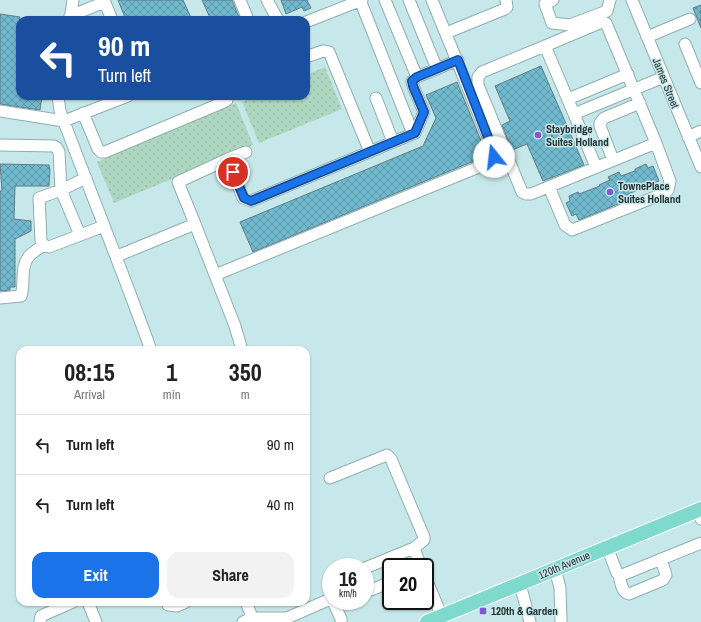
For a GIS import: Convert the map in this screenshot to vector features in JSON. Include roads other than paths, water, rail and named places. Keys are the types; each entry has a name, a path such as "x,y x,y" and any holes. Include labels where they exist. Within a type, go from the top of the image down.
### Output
{"main road":[{"name":"120th Avenue","path":"427,622 443,619 556,569 700,513"}],"street":[{"path":"70,16 73,0"},
{"path":"240,0 246,16"},
{"path":"267,0 276,16"},
{"path":"310,20 361,0 413,134"},
{"path":"228,159 244,198 251,201 415,133 424,112 415,81 385,0"},
{"path":"409,0 437,69"},
{"path":"215,275 491,162 494,157 493,150 458,60 432,0"},
{"path":"446,33 504,9 507,7 506,0"},
{"path":"553,0 545,4 552,23 570,25 607,11 610,0"},
{"name":"James Street","path":"632,0 701,167"},
{"path":"74,16 104,1 110,16"},
{"path":"647,37 690,19"},
{"path":"549,187 565,225 572,230 665,193 668,190 668,177 656,143 606,23 602,22 482,72 478,77 478,85 522,192 526,194 532,194 613,160 656,143"},
{"path":"685,44 701,83"},
{"path":"545,46 596,167"},
{"path":"310,56 323,51 329,52 370,152"},
{"path":"396,92 437,69 458,60"},
{"path":"568,99 628,74"},
{"path":"574,114 634,88 664,77"},
{"path":"376,98 393,142"},
{"path":"59,100 64,121 151,346"},
{"path":"0,111 64,121 118,100"},
{"path":"84,113 98,149 101,152 105,152 227,100"},
{"path":"613,160 600,123 604,118 640,103"},
{"path":"688,137 701,131"},
{"path":"0,145 54,146 57,148 59,152 61,190 80,235"},
{"path":"241,346 235,326 178,182 246,152"},
{"path":"86,178 61,190 39,198 41,241 44,245 49,247 104,226"},
{"path":"117,256 195,224"},
{"path":"0,298 21,296 23,290 23,270 28,257 44,245"},
{"path":"330,478 387,455 391,459 424,540 414,548 374,564"},
{"path":"619,575 701,543"},
{"path":"414,548 418,558"},
{"path":"607,548 619,575 622,588 629,594 663,580 666,575 661,559"},
{"path":"556,569 560,588 561,622"},
{"path":"520,584 530,622"},
{"path":"434,598 443,619"},
{"path":"247,606 250,621 269,619 283,620 322,603"},
{"path":"40,622 40,616 64,606"},
{"path":"90,606 96,622"},
{"path":"336,610 341,622"}],"place":[{"name":"Staybridge Suites Holland","path":"538,135"},
{"name":"TownePlace Suites Holland","path":"610,192"},
{"name":"120th & Garden","path":"483,611"}]}
